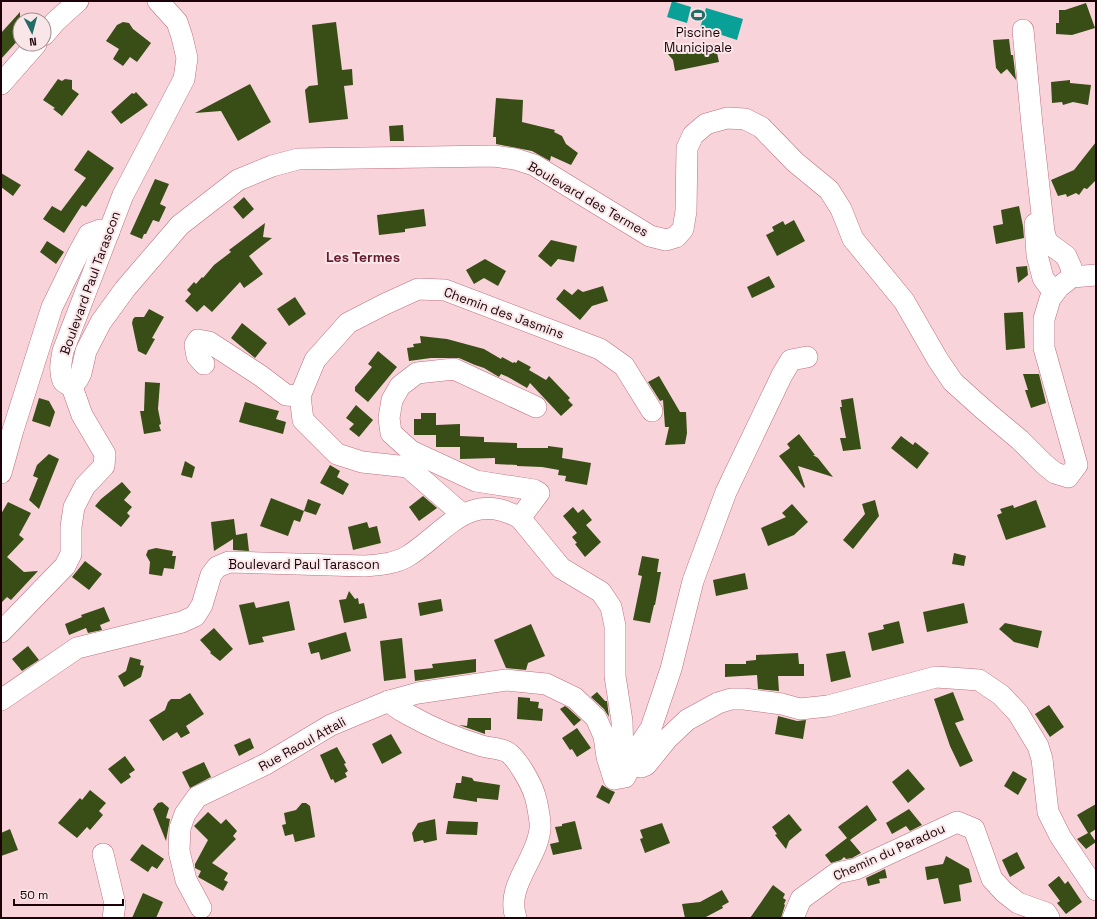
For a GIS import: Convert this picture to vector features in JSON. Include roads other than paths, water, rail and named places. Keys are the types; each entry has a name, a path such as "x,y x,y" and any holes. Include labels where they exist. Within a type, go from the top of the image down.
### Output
{"street":[{"path":"52,26 78,1"},
{"name":"Boulevard Paul Tarascon","path":"1,632 65,566 71,554 71,527 74,508 86,486 104,466 105,454 82,415 76,402 71,384 63,381 61,376 61,364 63,351 123,195 184,79 187,58 177,22 158,1"},
{"path":"1023,30 1044,232 1047,242 1066,256 1072,267 1072,277 1096,276"},
{"path":"1,84 29,52"},
{"path":"1020,82 1033,200 1037,255 1043,278 1054,293"},
{"name":"Boulevard des Termes","path":"71,384 75,383 81,373 86,351 101,322 125,289 180,225 238,180 272,166 298,159 494,156 515,159 534,165 650,236 666,240 676,237 683,229 686,211 687,148 693,135 706,124 727,118 745,119 761,127 795,162 828,190 841,209 853,239 904,301 938,360 953,382 1020,440 1055,473 1068,476 1077,465 1044,348 1044,319 1050,299 1054,293 1072,277"},
{"path":"1,473 52,307 78,254 90,234 100,230 109,232"},
{"name":"Chemin des Jasmins","path":"462,514 408,467 362,462 337,454 303,420 300,396 315,360 348,324 385,304 418,289 445,290 600,349 624,366 652,411"},
{"path":"204,364 197,356 194,345 198,340 209,342 261,376 286,396 300,396"},
{"path":"627,761 651,728 671,669 693,581 726,492 782,374 791,360 807,357"},
{"path":"536,407 454,369 417,373 400,386 392,400 388,418 391,433 411,451 476,481 534,490 539,493 520,518 561,568 600,592 611,607 616,626 615,676 627,761"},
{"name":"Boulevard Paul Tarascon","path":"1,700 77,648 182,622 195,616 202,605 211,575 217,567 228,562 364,566 385,564 406,557 425,544 442,528 462,514 478,510 494,509 520,518"},
{"path":"627,761 641,767 646,764 667,739 687,720 718,703 731,699 782,704 800,709 814,708 828,706 936,677 979,680 1001,695 1014,708 1038,746 1042,759 1048,812 1060,836 1096,890"},
{"name":"Rue Raoul Attali","path":"202,908 186,880 179,851 180,828 185,814 197,797 266,764 331,725 389,701 418,692 506,680 546,684 575,698 596,718 604,736 607,757 614,779 625,777 627,761"},
{"path":"389,701 393,706 424,723 459,738 490,748 506,751 523,770 536,796 540,829 533,854 517,884 512,908 516,918"},
{"name":"Chemin du Paradou","path":"793,918 801,899 836,873 856,868 957,822 974,829 992,879 1004,892 1018,903 1046,913 1050,918"},
{"path":"103,854 115,904 113,918"}],"water":[{"path":"672,1 691,7 687,23 667,17"},
{"path":"706,8 743,19 737,40 700,28"}],"place":[{"name":"Piscine Municipale","path":"698,15"}],"district":[{"name":"Les Termes","path":"363,257"}]}
